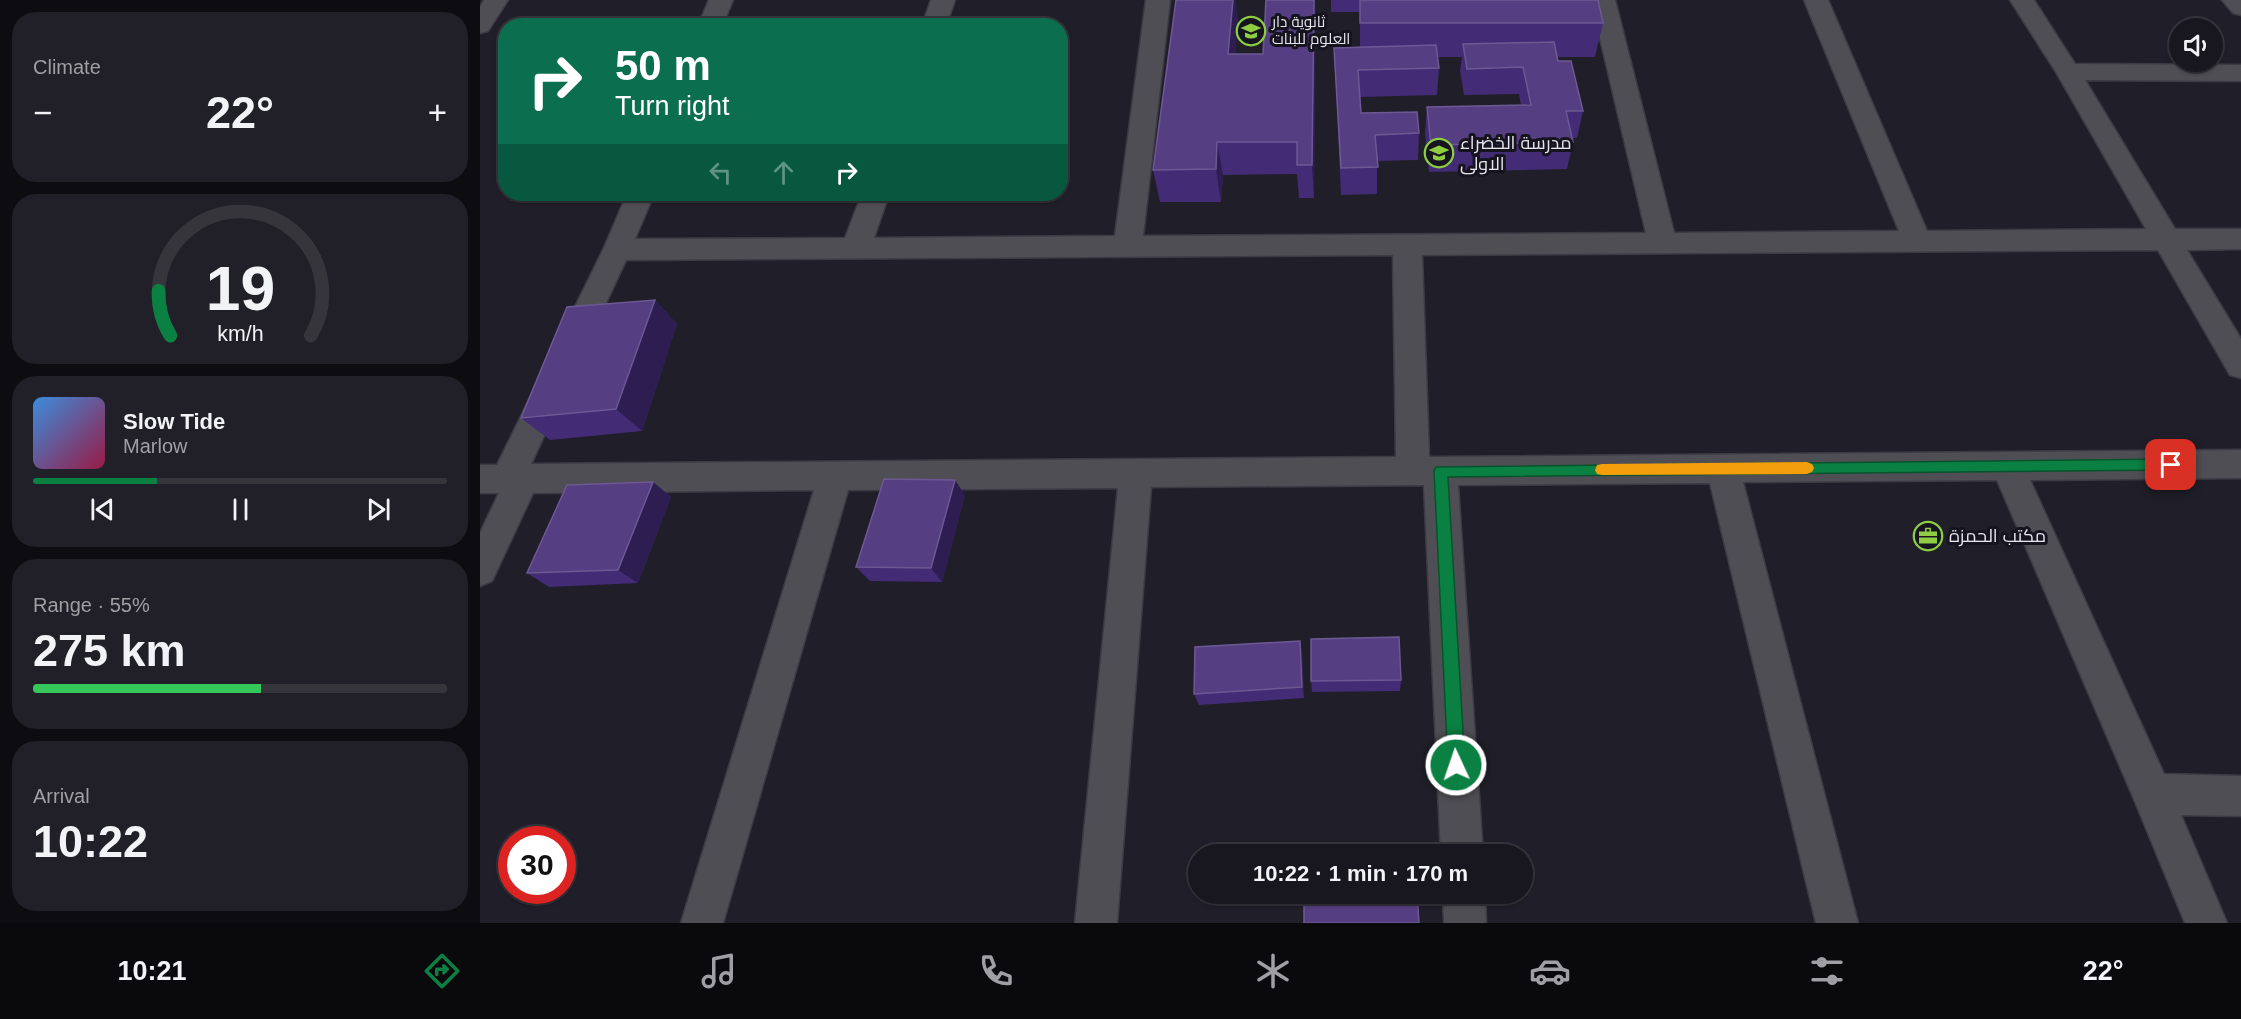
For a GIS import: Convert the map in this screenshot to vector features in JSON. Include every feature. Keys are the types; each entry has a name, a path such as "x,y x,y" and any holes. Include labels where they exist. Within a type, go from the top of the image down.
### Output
{"street":[{"path":"480,26 496,0"},
{"path":"713,18 721,0"},
{"path":"937,18 943,0"},
{"path":"1128,246 1158,0"},
{"path":"1603,0 1663,243"},
{"path":"1816,0 1917,241"},
{"path":"2022,0 2068,72 2164,240 2241,366"},
{"path":"2234,0 2241,8"},
{"path":"2068,72 2241,73"},
{"path":"480,570 503,479 617,250 637,201"},
{"path":"856,248 873,201"},
{"path":"617,250 2241,239"},
{"path":"1407,245 1460,844"},
{"path":"503,479 2241,464"},
{"path":"2007,466 2152,794 2206,923"},
{"path":"1723,468 1837,923"},
{"path":"1096,923 1136,473"},
{"path":"702,923 835,476"},
{"path":"2152,794 2241,796"},
{"path":"1464,904 1465,923"}],"building":[{"path":"1176,0 1233,0 1228,54 1263,54 1266,0 1314,0 1312,165 1297,165 1297,142 1217,142 1216,169 1153,170"},
{"path":"1360,0 1598,0 1603,23 1360,23"},
{"path":"1554,42 1558,61 1571,61 1583,111 1566,111 1573,142 1431,145 1427,107 1531,105 1523,67 1467,69 1463,44"},
{"path":"1436,45 1439,68 1358,70 1361,113 1417,112 1419,133 1375,135 1378,167 1341,168 1334,48"},
{"path":"655,300 616,409 521,418 567,307"},
{"path":"884,479 955,480 931,568 856,567"},
{"path":"653,482 618,570 527,573 567,485"},
{"path":"1399,637 1401,680 1311,681 1311,639"},
{"path":"1300,641 1302,687 1194,694 1195,647"},
{"path":"1304,904 1418,904 1419,923 1304,923"}],"slow traffic":[{"path":"1602,470 1807,468"}],"place":[{"name":"ثانوية دار العلوم للبنات","path":"1251,31"},
{"name":"مدرسة الخضراء الاولى","path":"1439,153"},
{"name":"مكتب الحمزة","path":"1928,536"}],"route":[{"path":"1456,765 1440,471 2171,465"}]}
